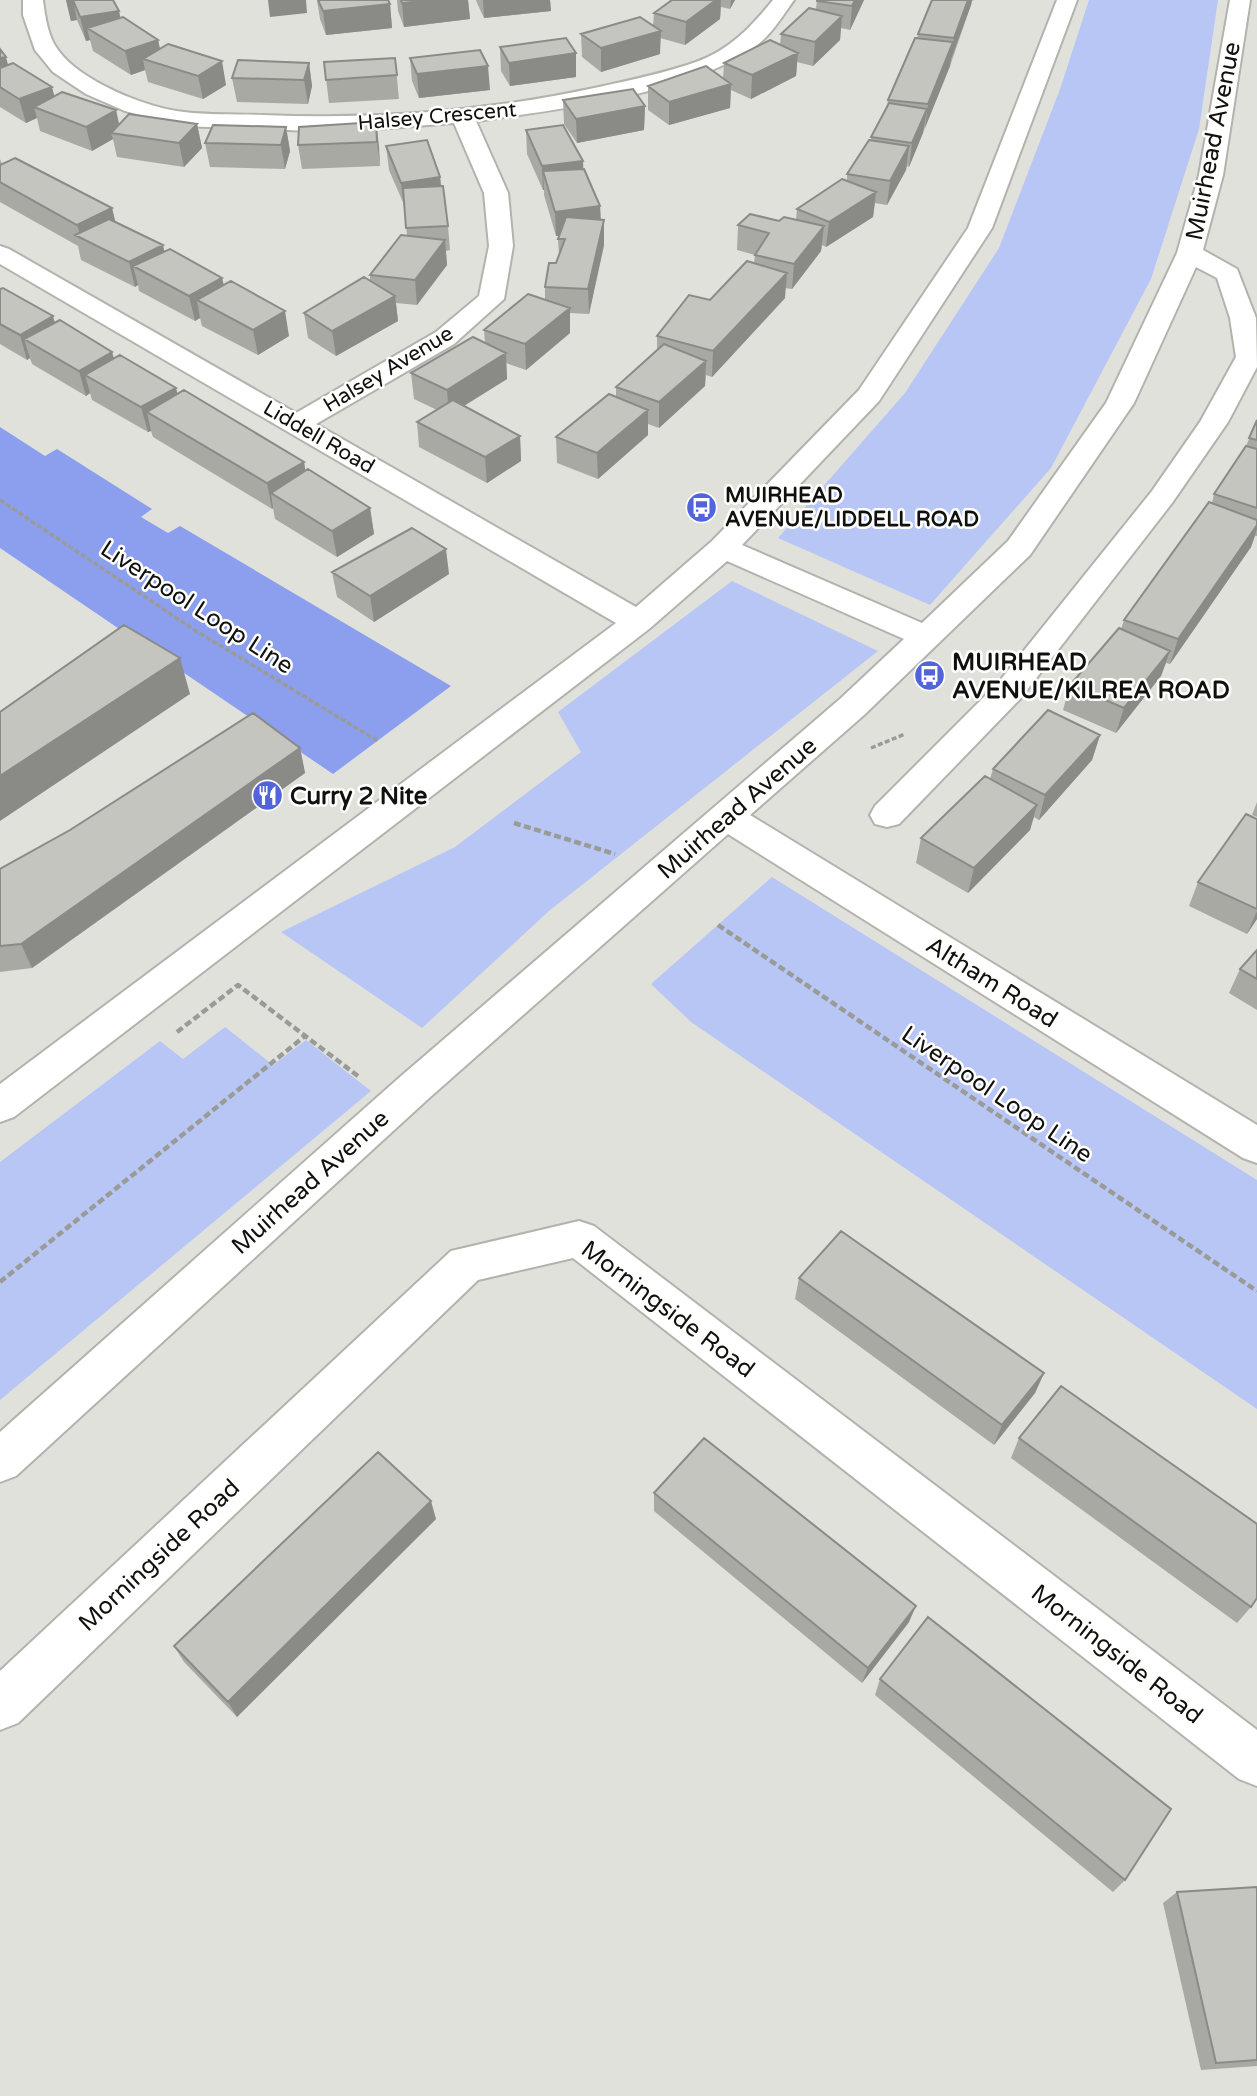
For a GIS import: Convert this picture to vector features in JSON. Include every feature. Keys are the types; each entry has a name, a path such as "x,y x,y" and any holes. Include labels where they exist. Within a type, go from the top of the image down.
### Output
{"street":[{"name":"Halsey Crescent","path":"33,0 34,15 46,50 61,67 103,93 133,106 181,120 338,125 462,116 562,102 641,85 706,66 751,40 784,0"},
{"path":"0,1106 638,622 723,548 869,395 980,228 1067,0"},
{"name":"Muirhead Avenue","path":"0,1461 405,1096 727,817 927,637 1018,548 1078,466 1120,402 1190,253 1210,175 1240,0"},
{"name":"Halsey Avenue","path":"297,424 444,338 491,299 501,246 496,193 462,116"},
{"path":"887,815 1009,691 1163,497 1213,422 1249,357 1242,318 1228,274 1190,253"},
{"name":"Liddell Road","path":"0,254 638,622"},
{"path":"723,548 927,637"},
{"name":"Altham Road","path":"727,817 1257,1146"},
{"name":"Morningside Road","path":"0,1705 467,1264 579,1239 1257,1761"}],"path":[{"name":"Liverpool Loop Line","path":"0,499 196,631 378,741"},
{"path":"860,753 909,733"},
{"path":"514,823 619,855"},
{"name":"Liverpool Loop Line","path":"718,925 1257,1291"},
{"path":"177,1032 238,985 365,1082"},
{"path":"0,1282 305,1036"}],"shaded area":[{"path":"1089,0 1218,0 1199,129 1151,279 1051,468 930,605 778,538 905,393 999,248 1060,89"},
{"path":"0,427 45,456 57,449 152,509 141,517 168,533 180,526 451,686 333,774 0,548"},
{"path":"732,581 878,651 549,911 422,1028 281,932 455,847 581,752 558,712"},
{"path":"772,877 1257,1180 1257,1409 691,1022 651,984"},
{"path":"225,1027 273,1065 306,1040 371,1091 0,1400 0,1162 160,1041 183,1059"}],"building":[{"path":"73,0 113,0 119,11 80,17"},
{"path":"318,0 388,0 390,4 323,11"},
{"path":"401,0 433,0 402,3"},
{"path":"672,0 716,0 686,22 654,13"},
{"path":"817,0 855,0 852,6"},
{"path":"932,0 968,0 954,38 918,34"},
{"path":"809,8 842,16 815,42 781,34"},
{"path":"123,17 158,40 125,51 87,28"},
{"path":"640,17 661,31 601,48 581,34"},
{"path":"566,38 576,53 509,63 500,47"},
{"path":"915,38 953,42 928,104 888,100"},
{"path":"770,40 798,53 752,75 724,63"},
{"path":"168,44 222,61 198,76 143,59"},
{"path":"480,50 488,66 417,74 410,58"},
{"path":"395,58 397,75 326,80 324,62"},
{"path":"238,60 309,63 304,80 232,78"},
{"path":"13,63 52,87 19,99 0,87 0,68"},
{"path":"706,66 731,84 669,102 648,86"},
{"path":"633,89 645,106 576,119 563,100"},
{"path":"62,92 116,110 86,127 34,107"},
{"path":"889,103 927,109 912,143 871,137"},
{"path":"129,114 197,124 179,143 111,133"},
{"path":"376,122 377,142 298,145 299,127"},
{"path":"213,125 286,127 281,145 205,143"},
{"path":"563,125 583,161 542,166 526,130"},
{"path":"427,140 440,177 401,183 386,146"},
{"path":"869,140 909,146 890,181 847,174"},
{"path":"15,158 112,208 77,225 0,182 0,165"},
{"path":"584,169 600,206 555,212 543,171"},
{"path":"842,179 876,192 829,222 797,209"},
{"path":"443,186 448,226 406,228 403,188"},
{"path":"750,214 779,221 784,217 824,226 794,264 755,255 769,233 738,225"},
{"path":"566,217 604,220 588,289 545,287 549,263 556,263 565,239 558,239"},
{"path":"109,219 163,245 129,262 75,235"},
{"path":"401,235 445,240 415,280 370,275"},
{"path":"170,249 222,278 189,296 133,266"},
{"path":"747,261 787,273 713,351 657,336 689,295 710,300"},
{"path":"364,277 395,296 332,331 304,313"},
{"path":"231,281 285,311 253,330 197,300"},
{"path":"3,288 53,316 20,335 0,324 0,289"},
{"path":"528,294 570,308 525,344 484,330"},
{"path":"60,320 112,352 79,371 24,339"},
{"path":"473,337 506,353 447,390 411,373"},
{"path":"664,344 706,361 659,402 616,387"},
{"path":"120,355 176,388 141,407 85,375"},
{"path":"184,390 304,462 267,483 147,412"},
{"path":"609,394 648,410 597,453 556,437"},
{"path":"453,400 520,436 485,457 417,422"},
{"path":"1257,420 1257,440 1249,438"},
{"path":"1246,446 1257,449 1257,508 1214,494"},
{"path":"308,469 370,508 332,531 271,493"},
{"path":"1209,502 1257,520 1257,525 1178,639 1124,620"},
{"path":"412,528 446,549 370,596 332,572"},
{"path":"124,625 180,658 0,776 0,712"},
{"path":"1119,628 1170,651 1124,708 1070,685"},
{"path":"1048,710 1100,735 1045,795 993,769"},
{"path":"253,713 300,748 21,944 0,946 0,869 70,830"},
{"path":"985,776 1037,805 974,868 921,838"},
{"path":"1246,814 1257,819 1257,909 1198,882"},
{"path":"1257,950 1257,979 1240,969"},
{"path":"841,1231 1044,1373 1002,1425 799,1278"},
{"path":"1061,1386 1257,1524 1257,1598 1251,1607 1019,1438"},
{"path":"704,1438 916,1606 868,1668 654,1493"},
{"path":"378,1452 431,1501 228,1702 174,1646"},
{"path":"928,1617 1171,1809 1125,1880 880,1679"},
{"path":"1257,1887 1257,2060 1216,2063 1177,1892"}],"place":[{"name":"MUIRHEAD AVENUE/LIDDELL ROAD","path":"702,507"},
{"name":"MUIRHEAD AVENUE/KILREA ROAD","path":"929,676"},
{"name":"Curry 2 Nite","path":"267,796"}]}
